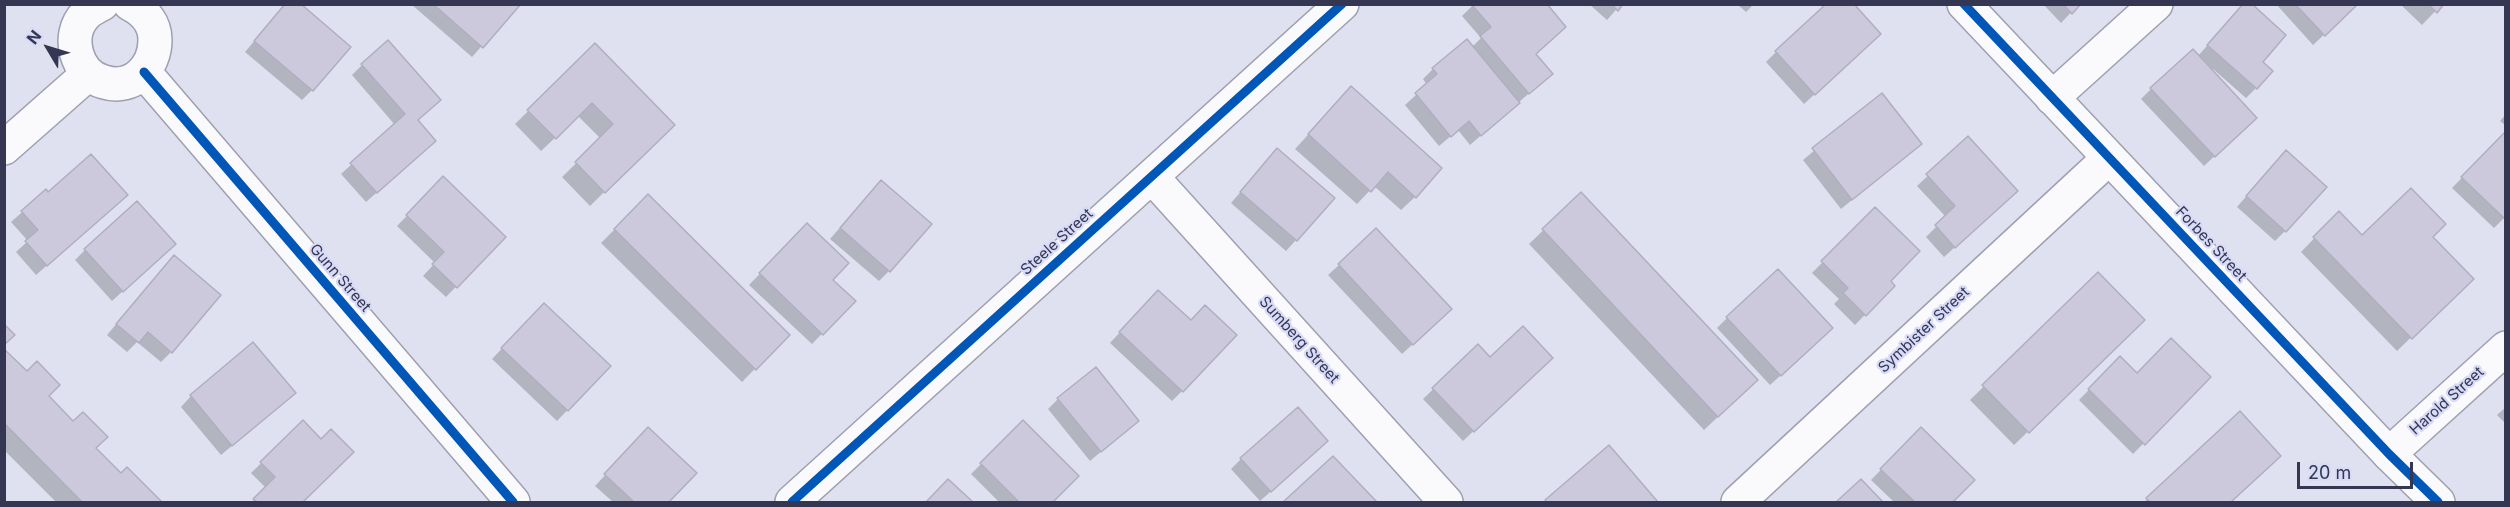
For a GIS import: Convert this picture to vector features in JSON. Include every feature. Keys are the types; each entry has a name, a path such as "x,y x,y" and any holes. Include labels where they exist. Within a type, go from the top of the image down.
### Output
{"street":[{"name":"Steele Street","path":"792,502 1153,178 1342,4"},
{"name":"Forbes Street","path":"1965,4 2389,454 2438,502"},
{"path":"2052,98 2156,4"},
{"path":"89,7 75,33 74,44 77,58 88,74 104,82 125,83 144,72 155,52 155,33 146,9"},
{"name":"Gunn Street","path":"144,72 513,502"},
{"path":"4,148 88,74"},
{"name":"Symbister Street","path":"1738,502 2109,158"},
{"name":"Sumberg Street","path":"1153,178 1446,502"},
{"name":"Harold Street","path":"2389,454 2505,348"}],"building":[{"path":"285,4 301,4 351,47 313,91 254,41"},
{"path":"433,4 521,4 483,48"},
{"path":"1547,4 1566,27 1536,54 1553,74 1529,94 1480,36 1491,27 1472,5"},
{"path":"1611,4 1623,4 1618,11"},
{"path":"1826,4 1854,4 1881,34 1815,95 1775,51"},
{"path":"2063,4 2081,4 2072,14"},
{"path":"2243,4 2252,4 2286,35 2263,62 2273,71 2257,89 2207,45"},
{"path":"2295,4 2358,4 2325,36"},
{"path":"2428,4 2444,4 2437,13"},
{"path":"1467,39 1520,103 1481,136 1469,121 1451,137 1415,93 1437,74 1432,68"},
{"path":"388,40 441,100 418,120 436,141 377,193 350,163 405,114 361,64"},
{"path":"595,43 675,125 605,193 575,162 613,124 592,103 556,139 527,110"},
{"path":"2193,49 2257,118 2215,157 2150,88"},
{"path":"1351,86 1442,168 1416,198 1388,172 1371,192 1308,134"},
{"path":"1882,93 1922,144 1852,200 1812,148"},
{"path":"2506,131 2506,218 2505,219 2461,177"},
{"path":"1968,136 2018,191 1955,248 1935,225 1955,206 1926,174"},
{"path":"1277,148 1335,198 1297,241 1240,192"},
{"path":"2286,150 2327,187 2286,232 2246,196"},
{"path":"91,154 128,195 47,266 25,241 38,230 21,211 46,189 48,192"},
{"path":"443,176 506,237 457,288 432,264 444,252 406,215"},
{"path":"881,180 932,224 890,272 840,228"},
{"path":"2411,188 2446,224 2433,237 2474,279 2412,339 2313,237 2339,211 2362,235"},
{"path":"1581,192 1758,380 1718,417 1542,229"},
{"path":"648,194 790,335 756,370 614,229"},
{"path":"137,201 176,244 123,292 84,249"},
{"path":"1875,207 1920,251 1891,281 1895,286 1866,316 1843,293 1848,288 1821,261"},
{"path":"807,223 849,263 833,280 856,301 823,335 759,273"},
{"path":"1376,228 1452,309 1413,345 1338,264"},
{"path":"174,255 221,295 172,353 148,332 139,343 116,324"},
{"path":"1778,269 1833,328 1781,376 1726,317"},
{"path":"2098,272 2145,320 2029,433 1982,385"},
{"path":"1158,290 1191,320 1205,305 1237,335 1183,392 1119,332"},
{"path":"544,303 611,366 568,411 501,348"},
{"path":"4,324 15,335 4,345"},
{"path":"1523,326 1553,358 1474,432 1432,388 1478,344 1490,357"},
{"path":"2171,338 2211,377 2145,445 2088,389 2120,356 2137,373"},
{"path":"253,342 296,393 232,446 190,395"},
{"path":"4,349 27,371 37,361 60,385 49,396 73,421 83,412 108,437 96,448 121,473 127,467 162,502 82,502 4,423"},
{"path":"1096,367 1139,421 1101,452 1057,398"},
{"path":"1298,407 1328,441 1271,492 1240,458"},
{"path":"2240,411 2281,456 2231,502 2150,502 2146,498"},
{"path":"303,420 321,439 331,429 354,452 303,502 257,502 253,499 275,477 260,462"},
{"path":"1023,420 1079,476 1053,502 1019,502 980,463"},
{"path":"648,427 697,473 669,502 634,502 604,474"},
{"path":"1921,427 1975,480 1953,502 1915,502 1880,469"},
{"path":"1609,445 1658,502 1547,502 1545,500"},
{"path":"1333,456 1377,502 1283,502"},
{"path":"948,479 973,502 926,502"},
{"path":"1861,479 1883,502 1836,502"}],"cycle path":[{"path":"792,502 1342,4"},
{"path":"1964,4 2389,454 2438,502"},
{"path":"144,72 513,502"}]}
